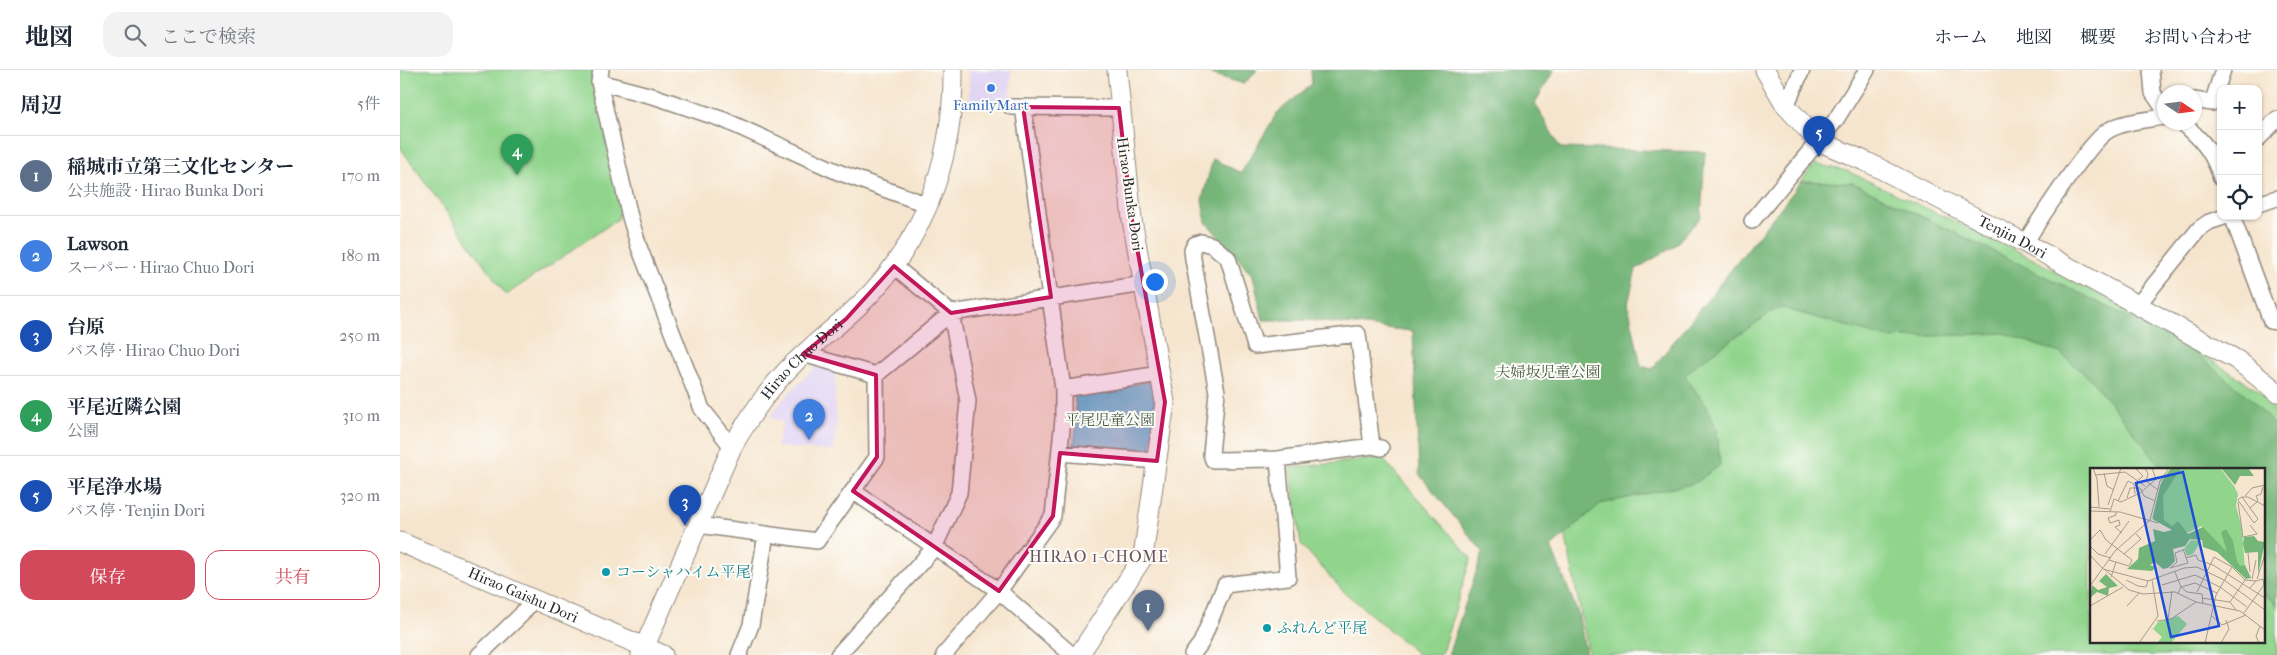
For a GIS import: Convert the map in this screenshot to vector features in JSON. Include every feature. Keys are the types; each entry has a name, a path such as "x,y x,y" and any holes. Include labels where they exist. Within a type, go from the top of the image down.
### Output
{"street":[{"name":"Hirao Chuo Dori","path":"643,651 732,446 764,396 803,354 846,319 874,291 912,240 935,189 951,128 953,70"},
{"name":"Hirao Bunka Dori","path":"1079,655 1143,557 1165,402 1132,220 1116,70"},
{"name":"Tenjin Dori","path":"1765,70 1786,106 1818,141 1868,162 2025,244 2237,360 2277,392"},
{"path":"1786,106 1802,70"},
{"path":"1752,221 1835,121 1867,70"},
{"path":"2152,70 2152,93 2157,100"},
{"path":"2202,101 2212,103 2223,70"},
{"path":"600,76 724,120 838,172 928,205"},
{"path":"600,76 630,217 639,247 702,409 732,446"},
{"path":"944,655 999,592 1053,516 1060,453 1063,389 1051,298 1017,107 1119,108"},
{"path":"2025,244 2092,146 2108,130 2129,123 2157,118"},
{"path":"2262,135 2277,119"},
{"path":"2191,130 2209,149 2217,166"},
{"path":"2262,203 2277,198"},
{"path":"2137,306 2199,229 2217,219"},
{"path":"2234,220 2271,320 2277,322"},
{"path":"1201,242 1212,245 1228,258 1255,346 1358,334 1376,447 1278,459 1213,460 1211,454 1217,392 1193,260 1192,250 1195,244 1201,242"},
{"path":"838,655 934,548 959,493 968,401 951,313 894,266"},
{"path":"876,375 951,313 1144,284"},
{"path":"803,354 876,375"},
{"path":"1063,389 1160,374"},
{"path":"698,525 817,541 878,457 876,375"},
{"path":"1060,453 1157,461"},
{"path":"1192,655 1201,643 1225,585 1288,577 1278,459"},
{"path":"853,491 999,592 1072,655"},
{"path":"739,655 751,625 766,534"},
{"name":"Hirao Gaishu Dori","path":"400,542 533,599 643,651 663,655"},
{"path":"479,655 521,615 533,599"}],"highlighted area":[{"path":"1023,107 1119,108 1132,220 1165,402 1157,461 1060,453 1053,516 999,591 853,491 877,457 876,375 803,354 846,319 894,266 951,313 1051,297"}],"shaded area":[{"name":"FamilyMart","path":"969,70 1011,70 1011,102 969,102"},
{"path":"818,364 835,369 835,414 837,415 834,451 776,447 783,422 770,417 788,394"}],"green space":[{"path":"400,70 595,70 621,202 618,219 506,295 400,147"},
{"path":"1211,70 1257,70 1244,84 1211,74"},
{"name":"夫婦坂児童公園","path":"1311,70 1554,70 1535,103 1560,148 1705,152 1701,217 1673,247 1636,269 1628,304 1641,366 1652,369 1802,181 1853,183 2186,345 2252,400 2277,429 2277,605 2264,594 2264,468 2162,468 2090,378 2060,353 2003,333 1888,338 1779,307 1698,363 1685,376 1707,407 1717,430 1720,465 1695,483 1600,504 1551,547 1578,613 1586,655 1448,655 1483,552 1419,474 1413,331 1307,320 1263,320 1253,276 1206,222 1202,200 1213,159 1241,173 1277,113 1312,84"},
{"path":"1814,164 1847,171 2016,250 2144,318 2258,390 2277,413 2277,655 1589,655 1564,528 1651,390"},
{"path":"1382,458 1471,558 1441,655 1419,655 1342,590 1301,544 1290,468"}],"water":[{"name":"平尾児童公園","path":"1154,381 1156,393 1151,455 1073,448 1077,421 1074,394"}],"place":[{"name":"FamilyMart","path":"991,88"},
{"name":"平尾浄水場","path":"1819,157"},
{"name":"平尾近隣公園","path":"517,175"},
{"name":"Lawson","path":"809,440"},
{"name":"台原","path":"685,526"},
{"name":"コーシャハイム平尾","path":"606,572"},
{"name":"ふれんど平尾","path":"1267,628"},
{"name":"稲城市立第三文化センター","path":"1148,631"}],"district":[{"name":"HIRAO 1-CHOME","path":"1099,556"}]}
